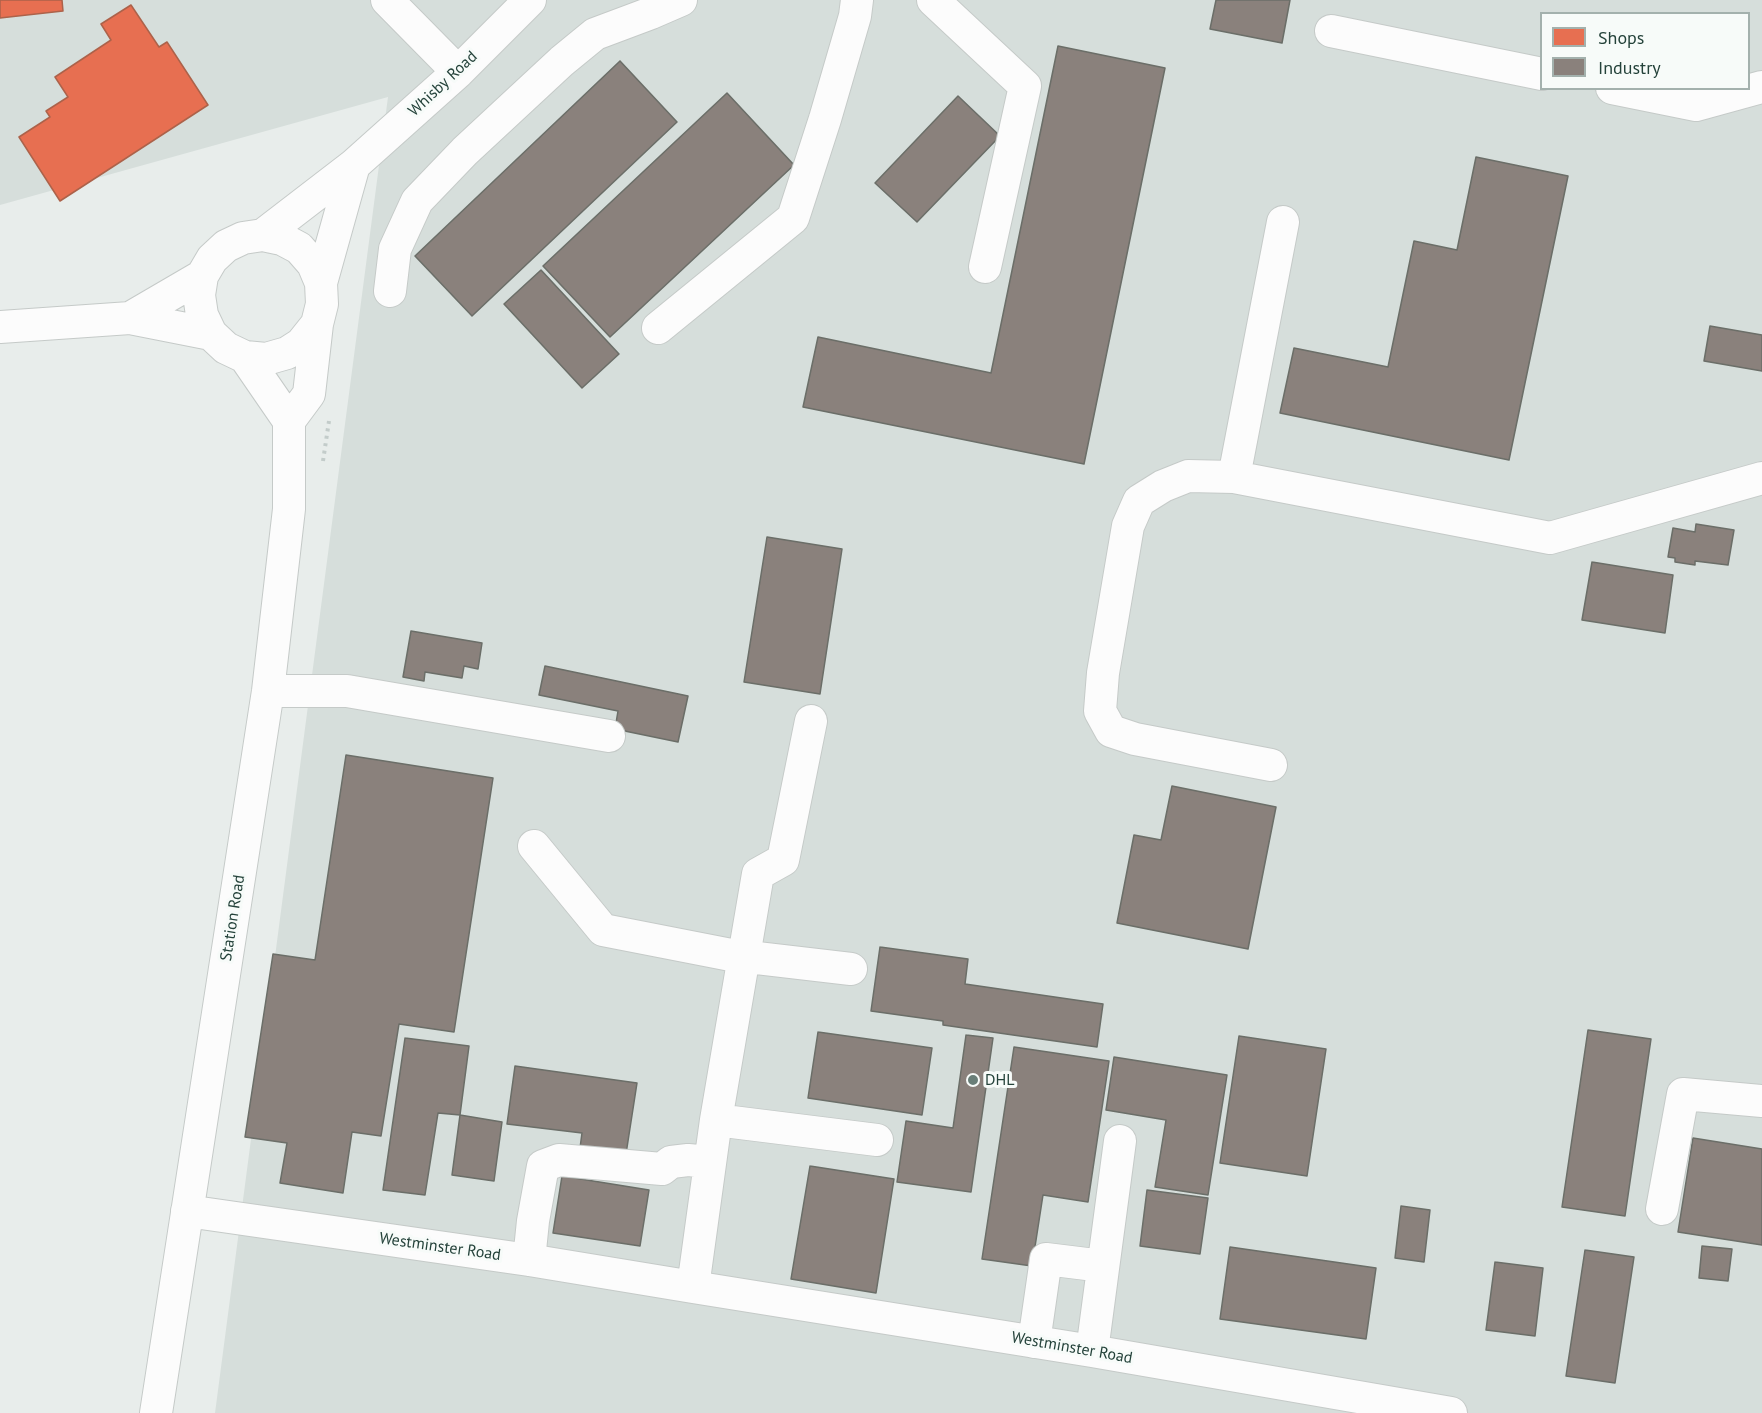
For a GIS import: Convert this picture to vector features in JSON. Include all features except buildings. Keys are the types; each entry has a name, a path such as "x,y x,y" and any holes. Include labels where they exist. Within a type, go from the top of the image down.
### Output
{"street":[{"path":"387,0 458,72"},
{"name":"Whisby Road","path":"130,318 202,276 212,260 226,246 243,238 263,235 354,165 458,72 530,0"},
{"path":"390,291 395,249 417,201 465,151 562,61 596,34 681,0"},
{"path":"933,0 1025,86 985,267"},
{"path":"658,328 793,218 825,119 856,8"},
{"path":"1331,31 1540,74"},
{"path":"1622,90 1696,105 1762,87"},
{"path":"245,357 289,421 309,394 316,324 322,304 321,283 354,165"},
{"path":"1234,477 1283,222"},
{"path":"263,235 282,239 299,248 313,264 321,283"},
{"path":"202,276 199,295 202,315 211,334"},
{"name":"Whisby Road","path":"0,327 130,318 211,334 226,348 245,357"},
{"path":"245,357 266,359 287,353 301,344 316,324"},
{"name":"Station Road","path":"156,1413 268,691 289,509 289,421"},
{"path":"1271,765 1135,739 1111,731 1100,711 1103,673 1128,526 1139,501 1163,486 1188,476 1234,477 1550,537 1762,478"},
{"path":"268,691 347,691 609,736"},
{"path":"693,1287 716,1120 758,874 783,860 811,721"},
{"path":"534,846 603,930 731,955 746,943"},
{"path":"746,943 851,969"},
{"path":"1662,1209 1683,1094 1762,1101"},
{"path":"716,1120 877,1140"},
{"path":"1092,1351 1119,1141"},
{"path":"529,1260 543,1166 559,1160 662,1169 671,1162 688,1160 711,1162"},
{"name":"Westminster Road","path":"187,1211 529,1260 1092,1351 1451,1413"},
{"path":"1034,1342 1046,1259 1103,1266"}],"shaded area":[{"path":"0,0 1762,0 1762,1413 215,1413 388,97 0,205"}],"place":[{"name":"DHL","path":"973,1080"}]}
